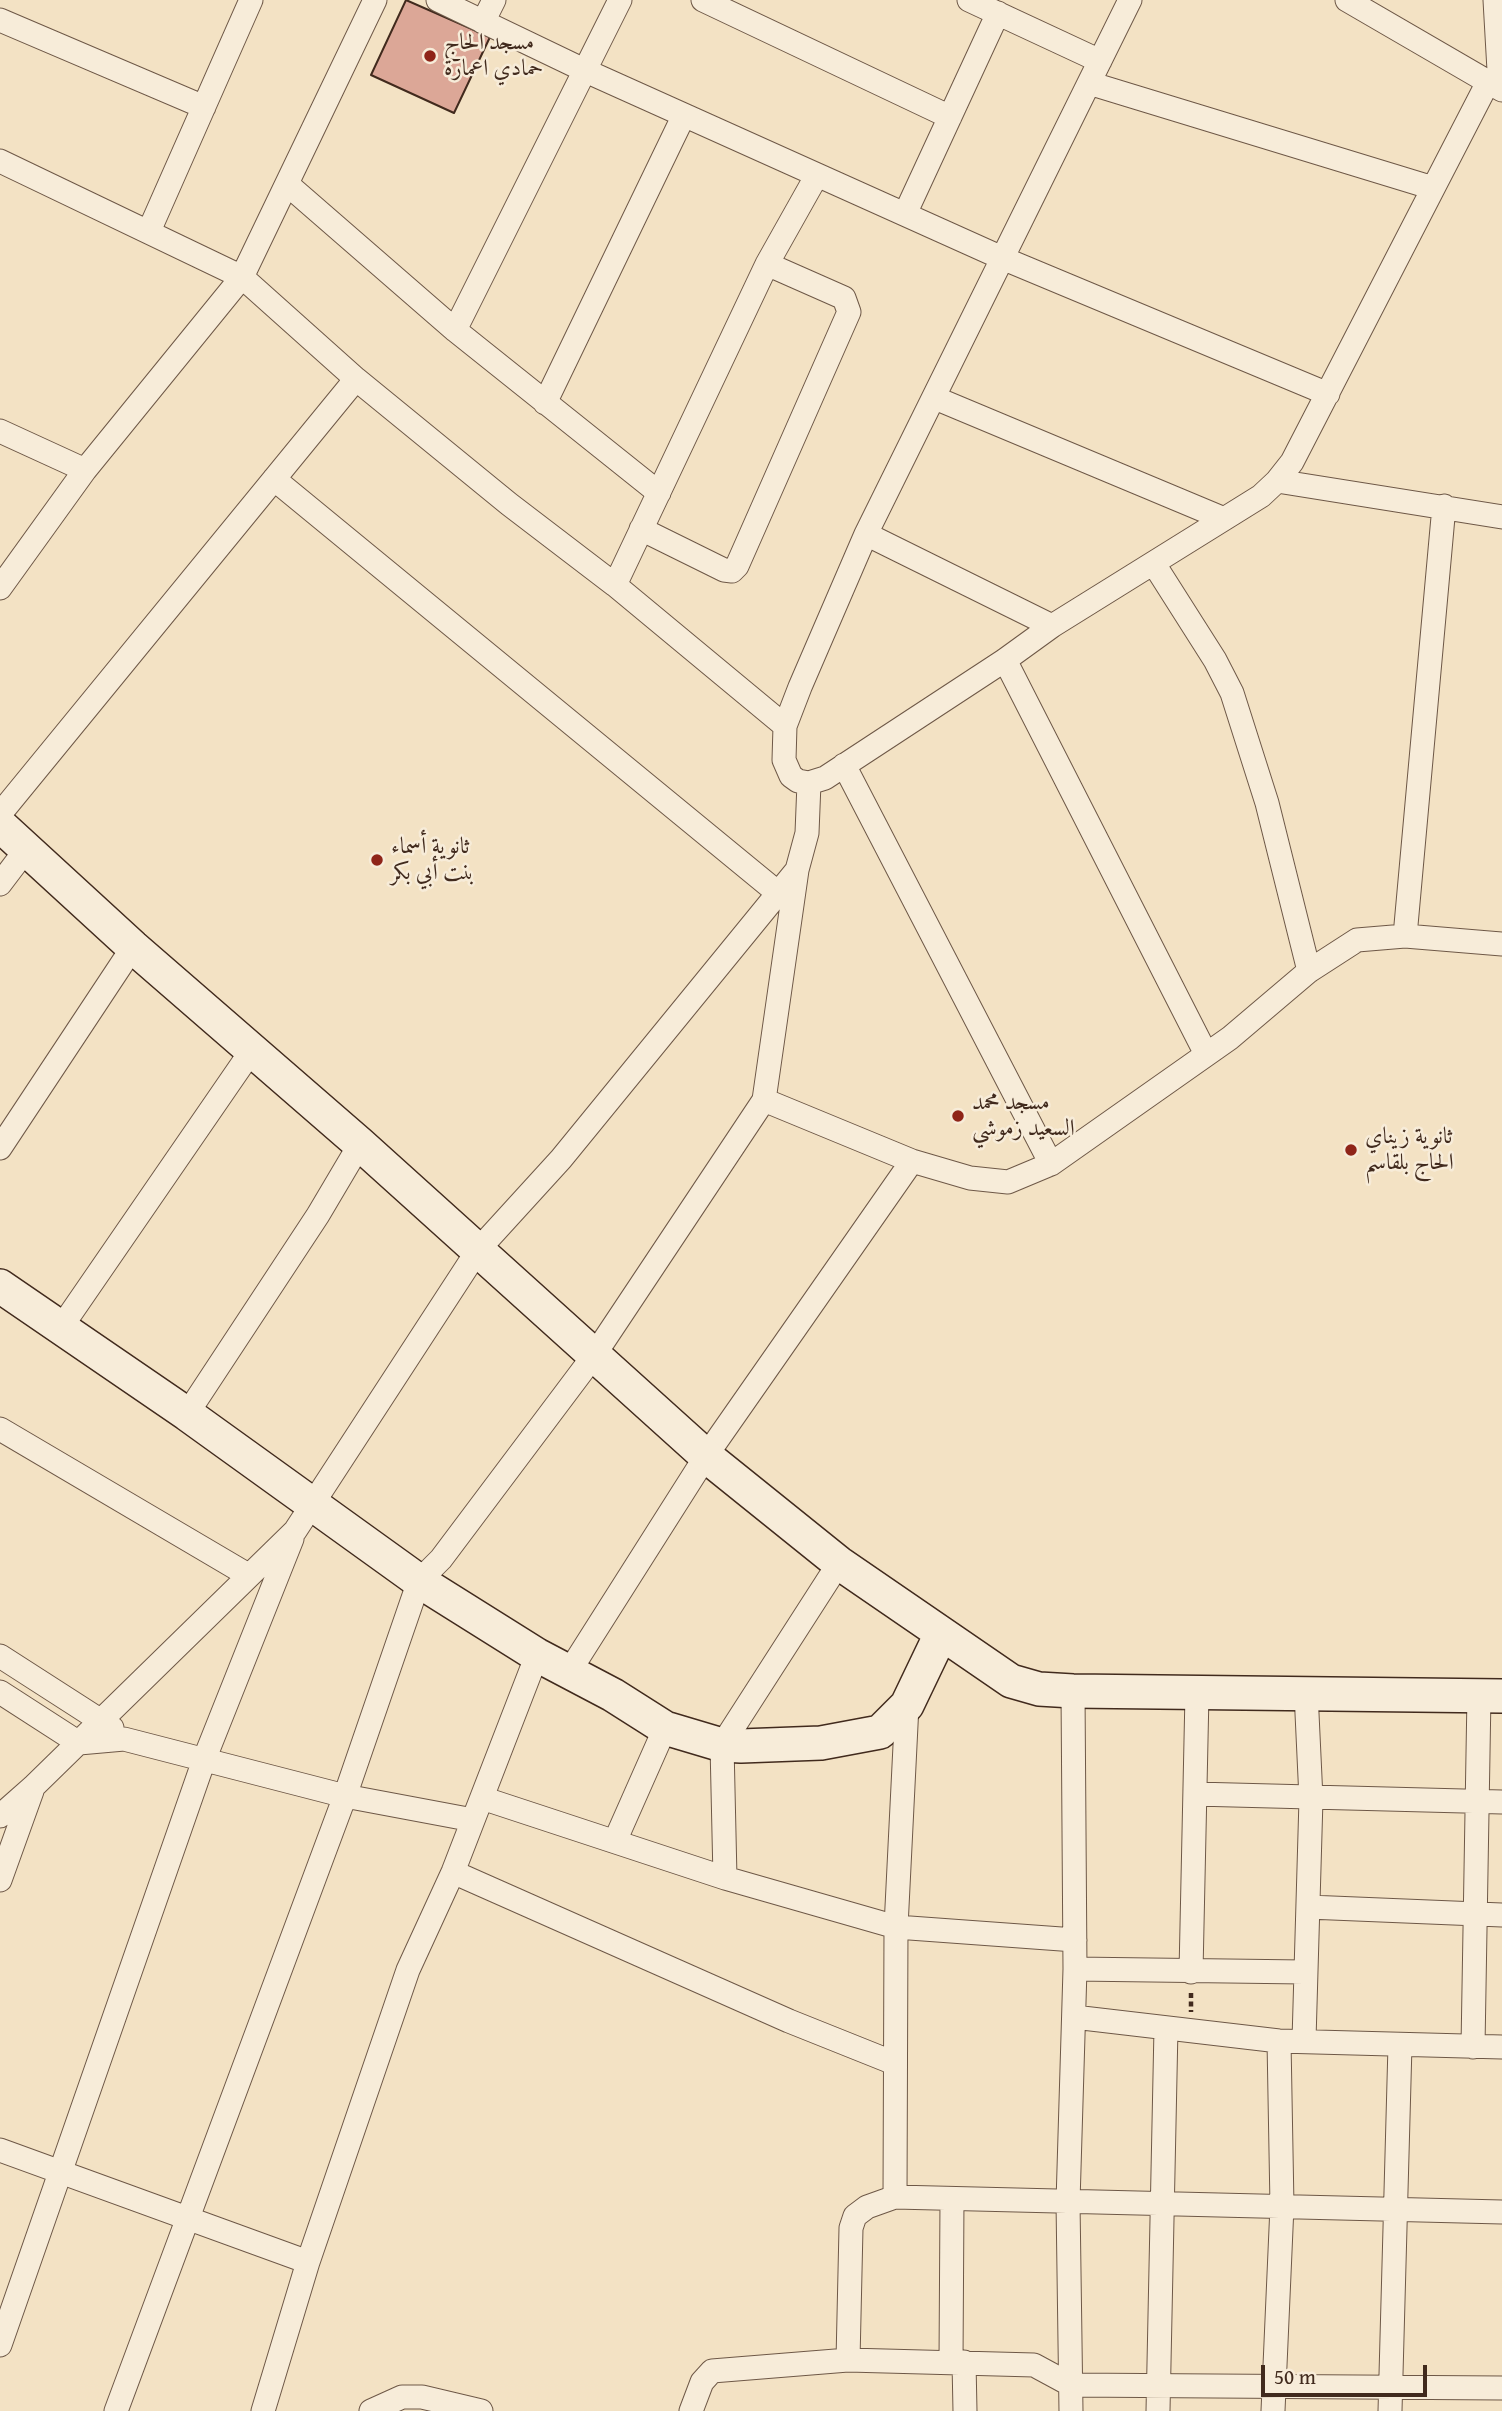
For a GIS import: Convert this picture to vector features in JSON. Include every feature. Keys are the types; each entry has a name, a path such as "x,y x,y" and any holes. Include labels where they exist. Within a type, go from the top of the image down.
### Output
{"main road":[{"path":"0,825 25,851 360,1144 706,1456 839,1563 1011,1681 1039,1689 1197,1694 1306,1692 1490,1695"},
{"path":"0,1286 187,1415 304,1517 419,1581 537,1655 613,1695 665,1728 722,1745 780,1745 861,1738 880,1732 907,1705 941,1634"}],"street":[{"path":"149,231 251,0"},
{"path":"0,587 85,470 242,277 375,0"},
{"path":"438,0 586,71 1002,258 1328,394"},
{"path":"484,22 494,0"},
{"path":"455,330 620,0"},
{"path":"703,0 950,117"},
{"path":"969,0 1100,61"},
{"path":"1130,0 866,534 785,726 787,770 798,780 810,783 844,765 1005,660 1052,626 1261,496 1277,481 1292,462 1433,188 1496,87 1495,0"},
{"path":"1347,0 1496,87"},
{"path":"905,214 998,13"},
{"path":"0,20 204,107"},
{"path":"1089,83 1433,188"},
{"path":"545,403 684,115"},
{"path":"0,161 242,277 356,379 509,504 615,585 785,726"},
{"path":"615,585 767,264 817,175"},
{"path":"287,184 455,330 659,493"},
{"path":"641,530 724,570 732,571 737,566 849,312 844,298 767,264"},
{"path":"0,814 356,379"},
{"path":"935,398 1222,518"},
{"path":"0,431 85,470"},
{"path":"274,479 778,893"},
{"path":"1277,481 1502,517"},
{"path":"1405,936 1444,506"},
{"path":"866,534 1052,626"},
{"path":"1154,564 1215,660 1232,693 1267,803 1309,971"},
{"path":"1005,660 1206,1054"},
{"path":"844,765 1051,1164"},
{"path":"116,2411 345,1796 419,1581 441,1559 595,1354 764,1100 797,870 807,833 810,783"},
{"path":"0,884 25,851"},
{"path":"0,2345 204,1760 304,1517 478,1250 561,1159 797,870"},
{"path":"764,1100 912,1161 970,1178 1008,1182 1051,1164 1230,1038 1309,971 1357,940 1405,936 1502,944"},
{"path":"0,1148 133,947"},
{"path":"60,1329 252,1051"},
{"path":"187,1415 318,1215 360,1144"},
{"path":"569,1672 706,1456 912,1161"},
{"path":"0,1429 248,1575"},
{"path":"0,1816 79,1743 304,1517"},
{"path":"725,1878 722,1745 839,1563"},
{"path":"263,2411 308,2262 408,1970 453,1871 537,1655"},
{"path":"0,1656 102,1719 124,1739"},
{"path":"1071,2411 1068,2202 1075,1969 1073,1690"},
{"path":"0,1692 79,1743 124,1739 345,1796 473,1821"},
{"path":"1304,2040 1311,1798 1306,1692"},
{"path":"1191,1972 1197,1694"},
{"path":"1473,2047 1478,1801 1490,1695"},
{"path":"0,1703 23,1707"},
{"path":"895,2197 896,1927 907,1705"},
{"path":"615,1841 665,1728"},
{"path":"0,1880 33,1787"},
{"path":"1195,1794 1502,1802"},
{"path":"482,1798 725,1878 896,1927 1075,1940"},
{"path":"453,1871 789,2021 894,2063"},
{"path":"1308,1907 1502,1915"},
{"path":"1075,1969 1304,1972"},
{"path":"1074,2017 1279,2041 1502,2047"},
{"path":"1158,2411 1166,2028"},
{"path":"1273,2411 1282,2206 1279,2041"},
{"path":"1390,2411 1393,2211 1400,2045"},
{"path":"0,2150 308,2262"},
{"path":"848,2360 851,2228 855,2216 867,2207 895,2197 1502,2212"},
{"path":"952,2199 958,2362 965,2411"},
{"path":"691,2411 702,2382 712,2371 848,2360 1034,2365 1072,2385 1158,2383 1502,2388"},
{"path":"372,2411 402,2397 422,2397 481,2411"}],"path":[{"path":"1166,2028 1191,2016 1191,1972"}],"building":[{"name":"مسجد الحاج حمادي اعمارة","path":"406,0 490,37 454,113 371,75"}],"place":[{"name":"مسجد الحاج حمادي اعمارة","path":"430,56"},
{"name":"ثانوية أسماء بنت أبي بكر","path":"377,860"},
{"name":"مسجد محمد السعيد زموشي","path":"958,1116"},
{"name":"ثانوية زيناي الحاج بلقاسم","path":"1351,1150"}]}
